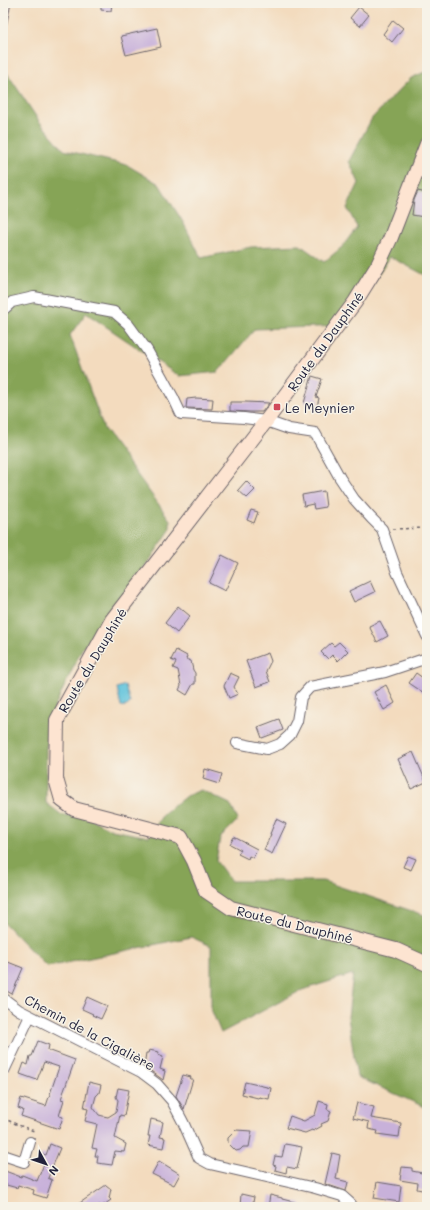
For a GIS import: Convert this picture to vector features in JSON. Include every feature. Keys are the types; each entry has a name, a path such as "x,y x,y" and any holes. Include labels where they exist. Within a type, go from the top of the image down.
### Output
{"street":[{"name":"Route du Dauphiné","path":"427,144 391,237 378,265 355,302 112,620 57,720 56,779 62,800 74,809 181,837 194,861 206,891 231,908 396,950 427,964"},
{"path":"3,310 12,302 34,297 114,312 128,324 147,350 181,414 266,420 289,429 315,433 340,478 354,499 382,529 398,572 427,636"},
{"path":"237,743 267,749 280,744 290,735 297,721 301,697 310,687 385,672 427,658"},
{"name":"Chemin de la Cigalière","path":"3,998 19,1010 141,1072 157,1084 172,1101 199,1158 210,1164 342,1196 351,1204 352,1207"},
{"path":"3,1073 30,1016"},
{"path":"3,1155 24,1162 30,1142"}],"path":[{"path":"382,529 427,528"},
{"path":"3,1118 34,1131 30,1142"}],"green space":[{"path":"3,67 39,121 64,150 127,165 159,184 183,222 201,258 251,247 300,245 324,262 342,247 357,227 347,208 359,183 349,161 372,118 411,78 427,71 427,275 390,257 345,326 255,329 218,372 179,376 86,313 70,335 104,429 170,520 170,530 121,603 82,649 55,706 46,748 46,803 62,815 85,816 112,830 149,837 163,814 186,796 201,790 230,804 238,820 220,838 216,861 231,881 323,881 427,916 427,1108 357,1077 348,1017 353,974 302,990 221,1033 211,1009 211,946 191,937 47,967 3,922"}],"water":[{"path":"125,685 130,703 126,706 121,706 117,688"}],"building":[{"path":"3,3 11,3 6,27 3,26"},
{"path":"101,3 112,3 111,11 101,10"},
{"path":"359,7 369,15 360,26 350,18"},
{"path":"393,20 403,28 392,42 383,34"},
{"path":"157,28 161,47 126,55 121,36"},
{"path":"418,191 426,193 427,208 426,216 424,217 412,215 414,200"},
{"path":"312,376 322,379 316,397 319,398 317,407 304,403"},
{"path":"187,399 213,399 212,409 186,408"},
{"path":"230,402 269,403 262,412 250,412 230,411"},
{"path":"246,481 255,490 247,498 238,490"},
{"path":"324,491 326,507 314,509 313,504 304,506 302,495"},
{"path":"251,510 258,512 254,523 247,520"},
{"path":"222,555 238,563 225,591 209,583"},
{"path":"370,581 375,592 354,602 349,591"},
{"path":"178,606 190,616 177,633 165,623"},
{"path":"380,621 388,636 377,642 369,626"},
{"path":"339,642 348,651 338,661 332,655 328,659 321,652 331,643 334,646"},
{"path":"176,650 187,656 186,659 191,661 195,673 195,684 193,684 187,695 179,690 181,686 178,670 173,668 176,662 171,660"},
{"path":"268,653 271,661 266,671 270,682 256,687 246,661"},
{"path":"230,673 239,677 234,687 238,694 229,698 224,686"},
{"path":"416,673 427,681 427,689 424,693 409,683"},
{"path":"386,685 395,703 384,710 374,692"},
{"path":"279,719 283,730 262,738 258,727"},
{"path":"413,752 426,782 411,789 398,759"},
{"path":"205,769 222,774 219,784 203,779"},
{"path":"276,819 286,824 272,854 264,850"},
{"path":"234,837 257,849 253,858 249,856 248,859 238,854 241,850 230,844"},
{"path":"408,856 416,859 411,870 403,867"},
{"path":"3,960 23,968 12,994 3,989"},
{"path":"87,997 107,1006 101,1019 82,1009"},
{"path":"38,1041 49,1045 48,1050 75,1060 61,1099 64,1100 59,1116 63,1117 59,1129 21,1116 23,1110 18,1108 21,1098 46,1106 59,1067 44,1062 37,1080 20,1074 24,1063 28,1065 30,1056 32,1056"},
{"path":"149,1050 159,1052 158,1055 163,1057 160,1069 165,1071 163,1080 144,1066 146,1053 148,1053"},
{"path":"183,1075 193,1079 184,1109 176,1096"},
{"path":"89,1082 101,1085 93,1107 99,1115 108,1117 116,1112 118,1100 116,1097 118,1088 129,1090 124,1116 120,1115 115,1138 126,1144 124,1152 115,1151 112,1165 97,1163 98,1156 95,1156 97,1149 92,1148 97,1124 85,1121 88,1109 84,1108"},
{"path":"245,1082 271,1088 269,1099 242,1094"},
{"path":"319,1101 328,1104 327,1109 331,1111 328,1121 321,1124 322,1126 305,1133 286,1128 290,1116 304,1121 315,1115"},
{"path":"357,1103 374,1107 371,1118 401,1123 399,1137 377,1134 378,1131 368,1129 369,1122 353,1118"},
{"path":"151,1119 163,1122 160,1137 165,1138 163,1148 148,1145"},
{"path":"236,1130 252,1131 249,1147 243,1147 236,1151 228,1143 228,1138"},
{"path":"50,1144 60,1148 48,1178 52,1180 46,1198 33,1194 34,1190 18,1185 17,1188 3,1184 5,1171 21,1177 22,1175 37,1181 44,1164 39,1162 42,1154 46,1155"},
{"path":"285,1144 302,1147 297,1169 287,1167 286,1173 275,1170 276,1166 273,1165 275,1156 282,1157"},
{"path":"332,1153 340,1155 336,1179 348,1182 346,1191 325,1184"},
{"path":"159,1161 180,1174 174,1185 152,1174"},
{"path":"402,1167 412,1168 412,1171 427,1174 427,1191 417,1189 418,1183 400,1180"},
{"path":"377,1182 401,1186 399,1202 374,1198"},
{"path":"106,1185 111,1189 109,1198 111,1200 102,1206 74,1207"},
{"path":"241,1194 254,1197 252,1207 240,1207"},
{"path":"270,1195 302,1204 301,1207 268,1207"}],"place":[{"name":"Le Meynier","path":"277,407"}]}
